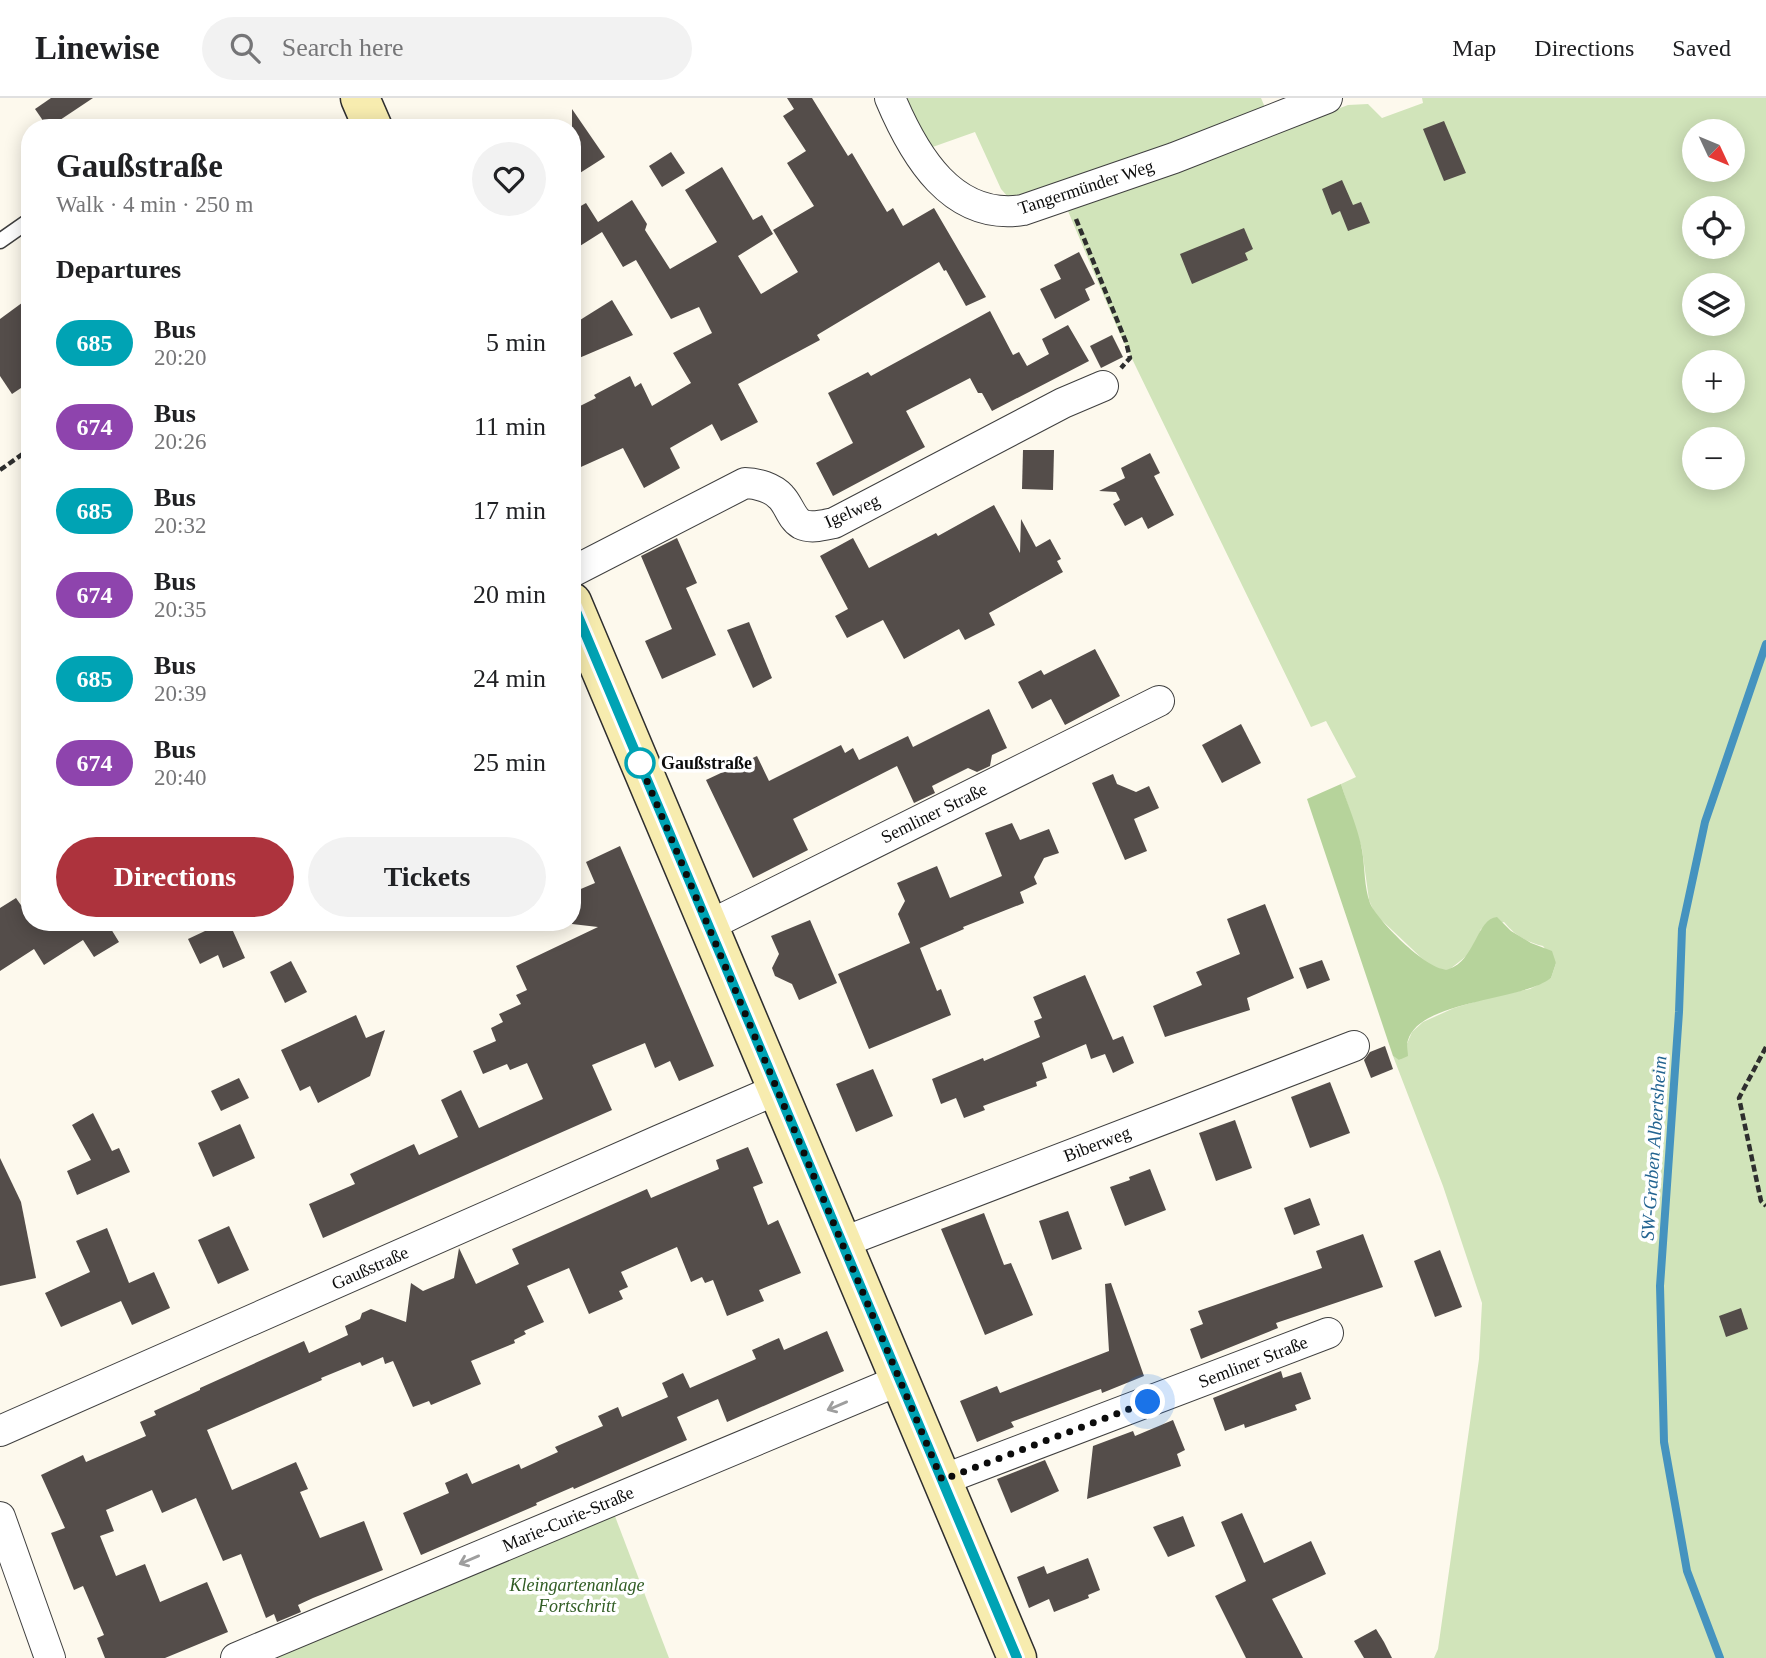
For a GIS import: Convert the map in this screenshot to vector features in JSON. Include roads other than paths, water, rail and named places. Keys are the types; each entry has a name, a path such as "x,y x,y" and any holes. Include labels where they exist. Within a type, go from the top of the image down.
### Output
{"street":[{"path":"360,98 369,119"},
{"name":"Tangermünder Weg","path":"890,98 897,116 937,178 963,201 1004,213 1023,210 1174,158 1327,98"},
{"name":"Igelweg","path":"581,567 746,483 767,488 781,496 801,524 817,527 834,523 1063,403 1103,386"},
{"path":"581,624 1017,1658"},
{"name":"Semliner Straße","path":"708,926 1159,701"},
{"name":"Biberweg","path":"841,1242 1354,1046"},
{"name":"Gaußstraße","path":"0,1431 660,1140 762,1096 779,1093"},
{"name":"Semliner Straße","path":"942,1480 1328,1334"},
{"name":"Marie-Curie-Straße","path":"236,1658 900,1380"},
{"path":"0,1517 50,1658"}],"lane":[{"path":"0,241 21,226"}],"waterway":[{"name":"SW-Graben Albertsheim","path":"1720,1658 1687,1571 1664,1442 1660,1286 1679,1012 1682,929 1705,822 1766,644"}],"place":[{"name":"Gaußstraße","path":"640,763"}],"park label":[{"name":"Kleingartenanlage Fortschritt","path":"577,1595"}]}
